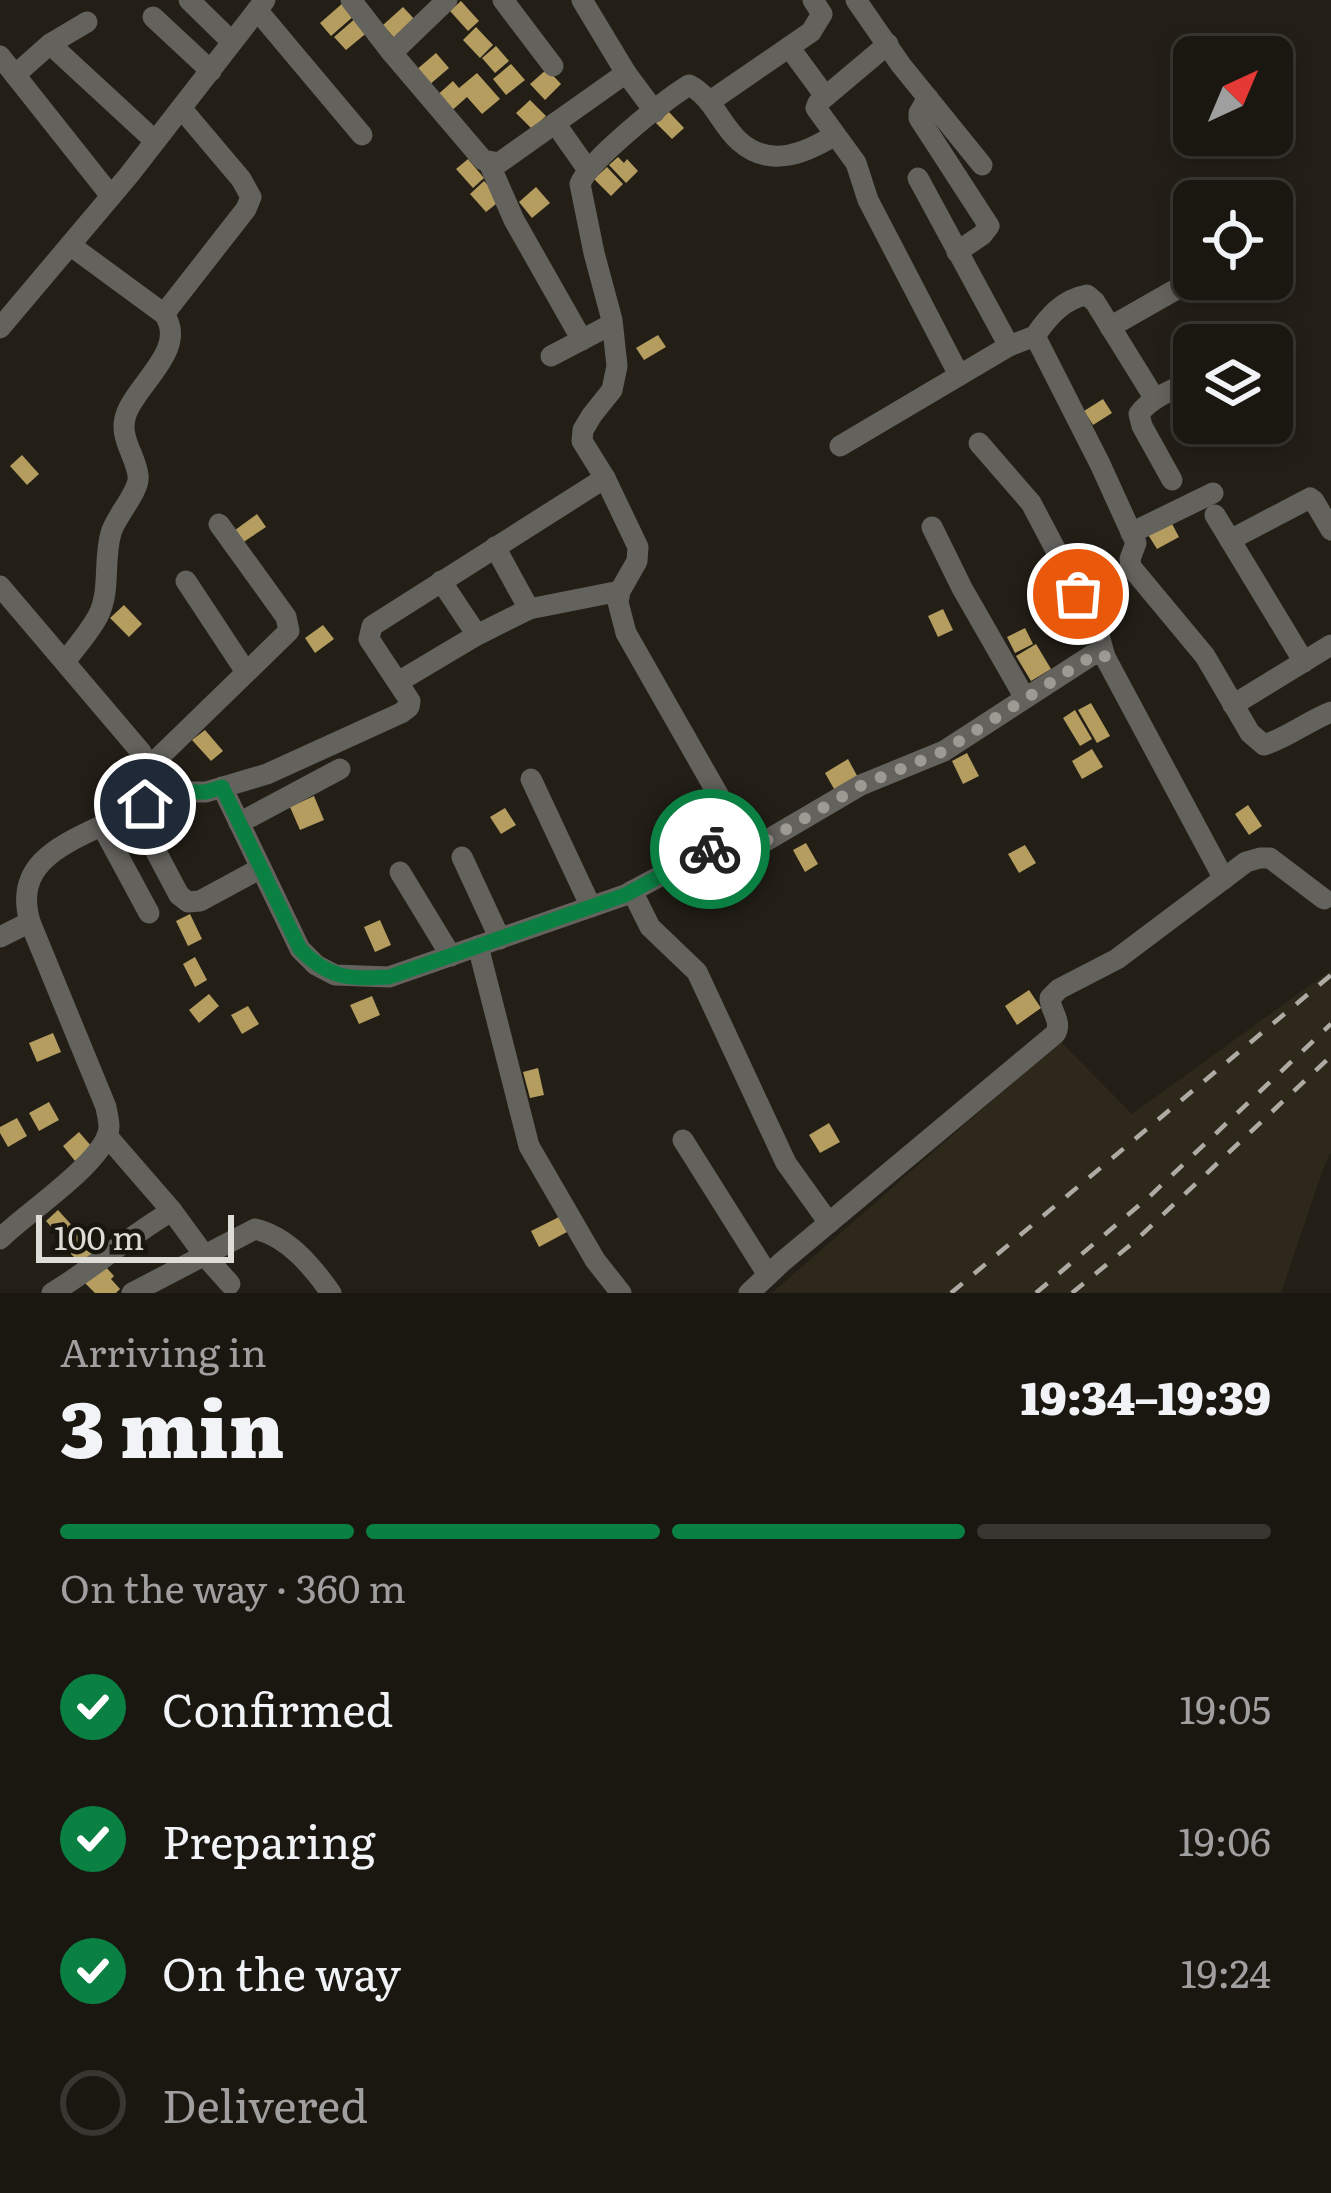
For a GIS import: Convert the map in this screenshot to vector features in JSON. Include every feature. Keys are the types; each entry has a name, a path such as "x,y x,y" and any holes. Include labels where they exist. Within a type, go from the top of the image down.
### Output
{"street":[{"path":"189,0 232,42"},
{"path":"351,0 489,163 500,163 626,73"},
{"path":"392,53 447,0"},
{"path":"503,0 553,66"},
{"path":"582,0 655,112"},
{"path":"710,102 811,32 822,14 813,0"},
{"path":"856,0 982,165"},
{"path":"0,328 261,5 362,136"},
{"path":"153,17 211,70"},
{"path":"15,75 50,44 87,22"},
{"path":"50,44 155,141"},
{"path":"888,44 816,108 856,164 868,200 958,375"},
{"path":"789,47 826,96"},
{"path":"0,56 111,196"},
{"path":"836,136 796,156 762,154 739,141 710,102 689,85 588,170 580,184 617,366 612,390 592,415 582,441 638,547 618,602 626,633 740,833 753,842 764,842 862,785 944,751 1092,656 1105,657"},
{"path":"928,98 919,118 989,226 957,252"},
{"path":"164,314 246,209 250,197 242,179 181,108"},
{"path":"555,123 588,170"},
{"path":"489,163 514,220 582,340"},
{"path":"918,178 1009,346"},
{"path":"65,662 99,615 111,533 138,484 123,428 127,412 169,348 171,331 164,314 70,245"},
{"path":"1110,326 1173,291"},
{"path":"840,446 1009,346 1035,336 1047,319 1082,295 1095,302 1155,399"},
{"path":"551,356 612,324"},
{"path":"1035,336 1136,543 1131,567 1205,656 1250,734 1264,745 1273,743 1331,712"},
{"path":"1172,480 1139,414 1145,405 1173,390"},
{"path":"979,443 1031,503 1097,628 1105,657 1224,879"},
{"path":"0,1239 88,1164 104,1144 109,1126 106,1107 30,922 26,889 34,871 61,847 145,804 156,792 206,792 267,774 401,713 410,701 369,639 372,626 605,478"},
{"path":"1230,540 1310,498 1331,530"},
{"path":"1131,533 1214,504 1230,540 1304,662"},
{"path":"149,767 289,631 290,625 219,524"},
{"path":"932,527 1025,698"},
{"path":"495,547 529,609"},
{"path":"185,581 246,672"},
{"path":"441,581 477,635"},
{"path":"0,586 141,752 156,792"},
{"path":"398,682 529,609 620,591"},
{"path":"1233,705 1331,645"},
{"path":"239,824 340,769"},
{"path":"531,779 591,907"},
{"path":"222,787 300,949 335,975 389,977 591,907 632,891 740,833"},
{"path":"134,810 179,896 188,902 200,901 261,868"},
{"path":"102,826 149,913"},
{"path":"462,857 489,942 529,1146 595,1260 621,1293"},
{"path":"749,1293 1055,1034 1058,1021 1050,998 1059,989 1117,958 1246,862 1270,858 1324,899"},
{"path":"400,872 451,956"},
{"path":"632,891 650,927 697,972 786,1163 829,1223"},
{"path":"0,937 30,922"},
{"path":"107,1136 230,1284"},
{"path":"683,1140 768,1275"},
{"path":"52,1293 172,1210"},
{"path":"132,1293 255,1229 292,1247 331,1293"}],"shaded area":[{"path":"1331,970 1331,1152 1281,1293 772,1293 1060,1041 1132,1114"}],"building":[{"path":"461,1 479,21 468,31 450,11"},
{"path":"344,2 355,15 331,36 320,23"},
{"path":"403,7 417,22 396,40 383,25"},
{"path":"357,17 369,31 346,50 334,37"},
{"path":"476,27 493,45 480,58 463,40"},
{"path":"496,46 509,61 495,73 482,58"},
{"path":"436,53 449,68 428,86 415,71"},
{"path":"511,64 525,80 506,95 493,79"},
{"path":"547,69 561,84 545,100 530,84"},
{"path":"477,73 500,99 482,114 467,97 448,114 434,98 453,81 459,88"},
{"path":"530,100 546,116 532,129 516,113"},
{"path":"669,112 684,128 672,139 656,123"},
{"path":"618,157 638,171 626,183 609,165"},
{"path":"468,159 484,178 473,188 456,169"},
{"path":"607,167 623,184 611,196 594,179"},
{"path":"484,181 501,200 486,212 470,194"},
{"path":"536,187 550,203 532,218 519,202"},
{"path":"658,335 666,347 644,360 636,348"},
{"path":"1103,399 1112,413 1093,425 1084,411"},
{"path":"22,455 39,474 27,485 10,466"},
{"path":"257,514 266,527 239,545 231,533"},
{"path":"1170,520 1179,537 1157,549 1147,533"},
{"path":"124,605 142,624 129,637 110,618"},
{"path":"943,609 953,630 938,637 928,616"},
{"path":"323,625 334,639 315,653 305,638"},
{"path":"1025,628 1033,644 1015,653 1007,637"},
{"path":"1036,644 1051,669 1031,681 1016,656"},
{"path":"1091,703 1110,736 1097,743 1078,710"},
{"path":"1075,710 1092,739 1080,746 1063,718"},
{"path":"205,730 223,751 211,761 192,740"},
{"path":"1092,749 1103,767 1082,779 1072,761"},
{"path":"967,753 979,776 963,784 952,761"},
{"path":"848,759 861,783 838,796 825,773"},
{"path":"314,796 324,820 300,830 290,807"},
{"path":"710,798 723,814 706,827 693,811"},
{"path":"1248,805 1262,826 1249,835 1235,814"},
{"path":"505,808 516,825 501,834 490,817"},
{"path":"806,843 818,864 805,872 793,850"},
{"path":"1025,845 1036,863 1019,873 1008,854"},
{"path":"190,914 202,939 188,946 176,921"},
{"path":"380,920 391,945 375,952 364,927"},
{"path":"195,957 207,980 195,987 183,964"},
{"path":"1029,990 1041,1008 1017,1025 1005,1006"},
{"path":"209,994 219,1006 199,1023 189,1010"},
{"path":"372,996 380,1015 359,1024 350,1005"},
{"path":"248,1006 259,1024 242,1034 231,1015"},
{"path":"53,1033 61,1052 37,1062 29,1043"},
{"path":"538,1068 544,1095 530,1098 523,1072"},
{"path":"49,1102 59,1120 39,1131 29,1113"},
{"path":"17,1118 27,1136 8,1147 0,1127"},
{"path":"829,1123 840,1142 820,1153 809,1135"},
{"path":"79,1132 92,1147 75,1161 63,1146"},
{"path":"58,1210 77,1231 65,1242 46,1221"},
{"path":"559,1217 567,1232 539,1247 531,1231"},
{"path":"78,1232 100,1254 84,1267 63,1246"},
{"path":"104,1265 120,1289 116,1293 95,1293 85,1283"}],"railway":[{"path":"951,1293 1331,975"},
{"path":"1036,1293 1150,1196 1331,1024"},
{"path":"1072,1293 1134,1242 1331,1056"}],"way so far":[{"path":"710,849 740,833 753,842 764,842 862,785 944,751 1092,656 1105,657 1097,628 1078,594"}],"route":[{"path":"145,804 156,792 206,792 222,787 300,949 335,975 368,978 389,977 625,895 710,849"}]}
